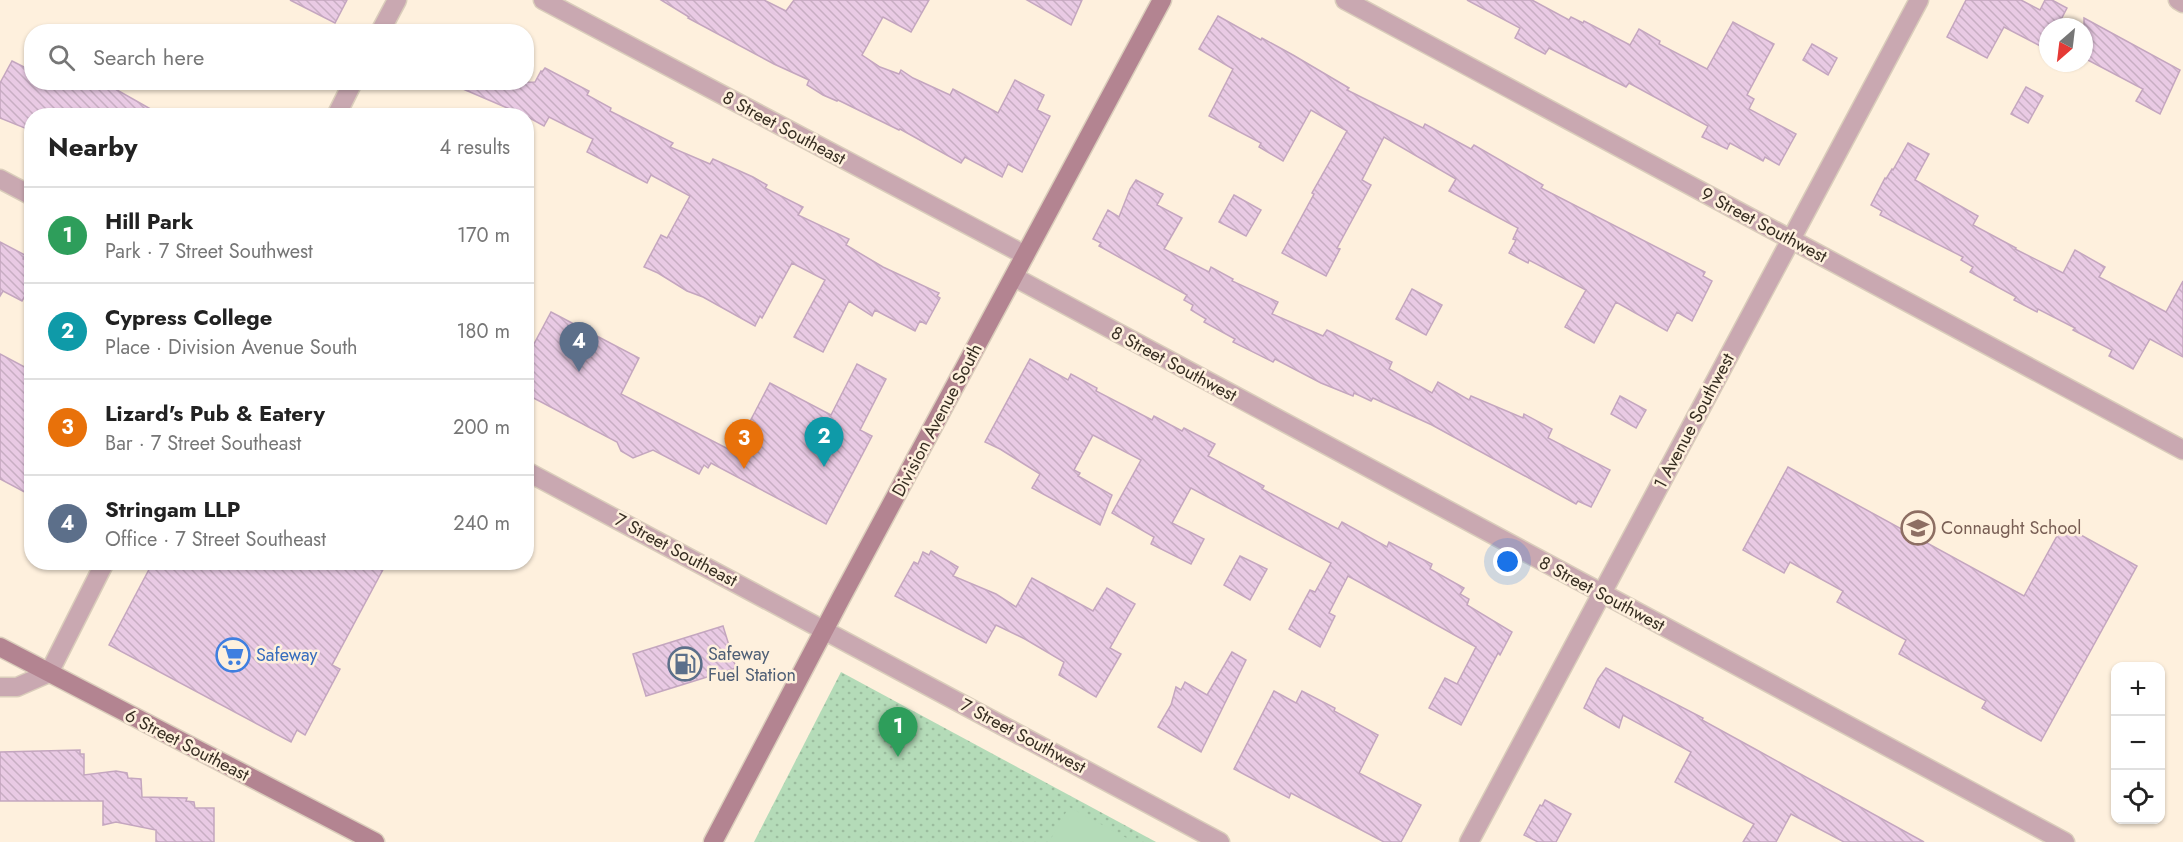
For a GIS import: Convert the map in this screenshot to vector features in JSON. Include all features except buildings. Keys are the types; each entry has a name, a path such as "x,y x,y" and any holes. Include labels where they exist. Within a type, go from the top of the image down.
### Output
{"street":[{"path":"384,24 397,0"},
{"name":"8 Street Southeast","path":"543,0 1025,255"},
{"name":"Division Avenue South","path":"713,842 1162,0"},
{"name":"9 Street Southwest","path":"1345,0 2183,450"},
{"name":"1 Avenue Southwest","path":"1469,842 1919,0"},
{"path":"2178,0 2183,3"},
{"path":"340,108 349,90"},
{"path":"0,179 24,192"},
{"name":"8 Street Southwest","path":"1014,277 2065,842"},
{"name":"7 Street Southeast","path":"534,475 825,630"},
{"path":"0,687 17,687 49,673 101,570"},
{"name":"7 Street Southwest","path":"825,630 1220,842"},
{"name":"6 Street Southeast","path":"0,647 375,842"}],"green space":[{"path":"841,672 1156,842 754,842"},
{"path":"1069,807 1134,842 1049,842"}],"place":[{"name":"Stringam LLP","path":"579,372"},
{"name":"Cypress College","path":"824,467"},
{"name":"Lizard's Pub & Eatery","path":"744,469"},
{"name":"Connaught School","path":"1918,528"},
{"name":"Safeway","path":"233,655"},
{"name":"Safeway Fuel Station","path":"685,664"},
{"name":"Hill Park","path":"898,757"}]}
